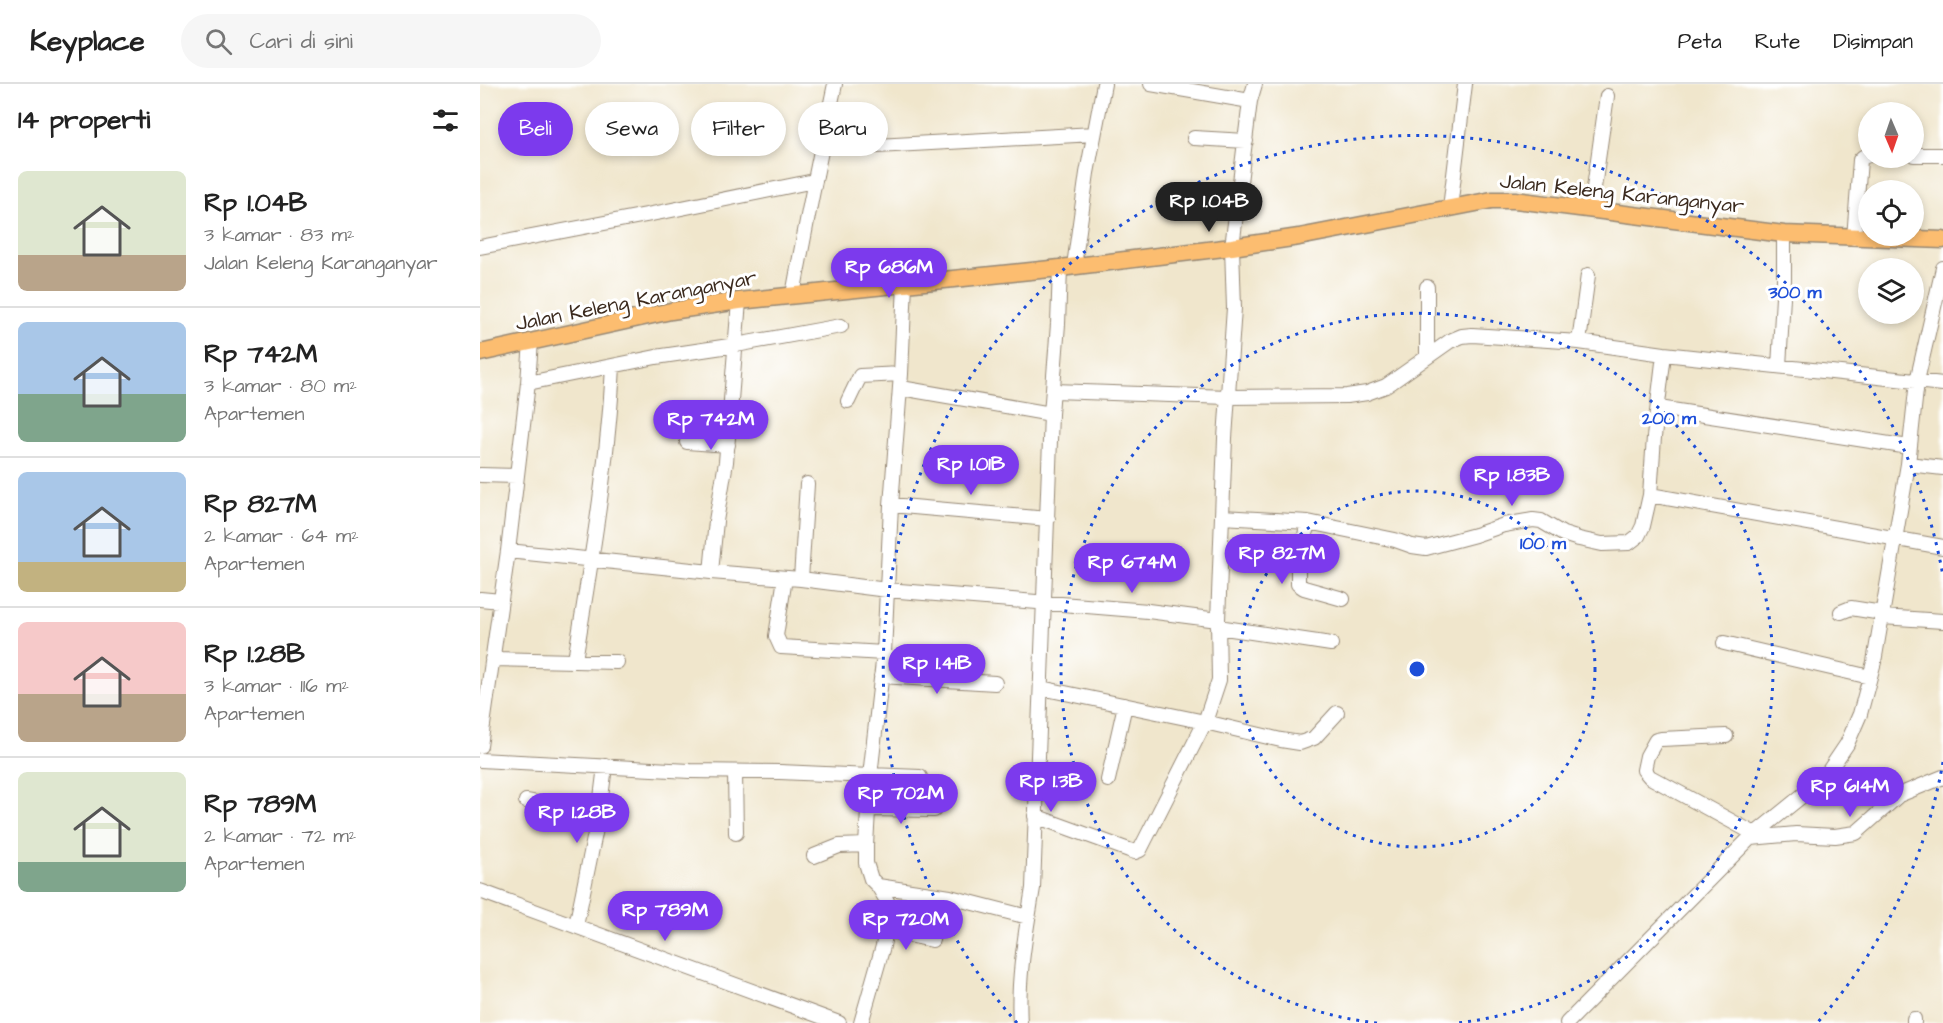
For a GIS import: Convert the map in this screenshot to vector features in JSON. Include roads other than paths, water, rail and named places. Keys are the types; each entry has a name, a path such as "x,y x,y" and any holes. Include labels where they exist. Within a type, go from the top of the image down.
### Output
{"main road":[{"name":"Jalan Keleng Karanganyar","path":"480,353 671,311 739,301 1232,248 1503,200 1784,234 1943,240"}],"street":[{"path":"831,102 835,84"},
{"path":"1020,1023 1019,997 1033,888 1051,414 1058,309 1104,84"},
{"path":"1150,84 1250,101"},
{"path":"1035,816 1128,850 1135,852 1140,850 1205,722 1219,680 1218,624 1222,517 1234,308 1232,248 1250,101 1255,84"},
{"path":"1450,208 1465,84"},
{"path":"1591,209 1607,96"},
{"path":"888,145 1094,134"},
{"path":"1194,138 1246,141"},
{"path":"1924,155 1943,156"},
{"path":"793,295 820,156"},
{"path":"1854,238 1859,168"},
{"path":"480,247 667,212 814,181"},
{"path":"1779,366 1784,234"},
{"path":"1567,1023 1753,836 1824,778 1847,744 1860,714 1882,615 1908,464 1917,381 1943,268"},
{"path":"1579,342 1588,275"},
{"path":"861,1023 883,946 888,919 887,900 879,886 871,879 866,863 866,845 870,775 884,653 905,284"},
{"path":"1427,287 1427,357"},
{"path":"711,572 716,521 728,445 739,301"},
{"path":"529,373 613,366 656,357 737,332 842,326"},
{"path":"1054,391 1228,397 1347,396 1367,393 1386,386 1450,341 1472,335 1579,342 1664,354 1943,384"},
{"path":"480,746 484,683 492,659 508,551 531,341"},
{"path":"1222,517 1308,522 1426,548 1504,525 1533,520 1541,521 1571,537 1602,544 1629,543 1638,536 1643,526 1650,495 1664,354"},
{"path":"575,660 601,500 609,433 613,366"},
{"path":"848,401 860,376 901,381 1051,414"},
{"path":"1659,408 1909,447"},
{"path":"687,442 728,445"},
{"path":"1908,464 1943,468"},
{"path":"480,475 516,476"},
{"path":"801,579 807,484"},
{"path":"1650,495 1943,546"},
{"path":"891,505 1048,519"},
{"path":"1308,522 1298,565 1298,584 1304,588 1343,599"},
{"path":"508,551 801,579 887,590 1148,611 1331,644"},
{"path":"785,578 776,636 781,647 884,653"},
{"path":"480,599 501,601"},
{"path":"1841,612 1851,608 1882,615 1943,621"},
{"path":"1724,644 1869,677"},
{"path":"492,659 617,662"},
{"path":"881,676 994,683"},
{"path":"1041,688 1271,738 1300,742 1314,738 1337,713"},
{"path":"1108,780 1125,705"},
{"path":"1726,736 1656,740 1647,756 1644,770 1650,777 1753,836 1796,834 1835,836 1856,833 1899,795 1943,777"},
{"path":"480,760 735,773 780,772 920,777"},
{"path":"576,926 599,814 605,766"},
{"path":"735,773 736,833"},
{"path":"526,801 599,814"},
{"path":"868,809 934,810"},
{"path":"814,856 839,846 866,845"},
{"path":"879,886 950,897 1028,917"},
{"path":"480,891 839,1023"},
{"path":"886,930 932,940"}]}
